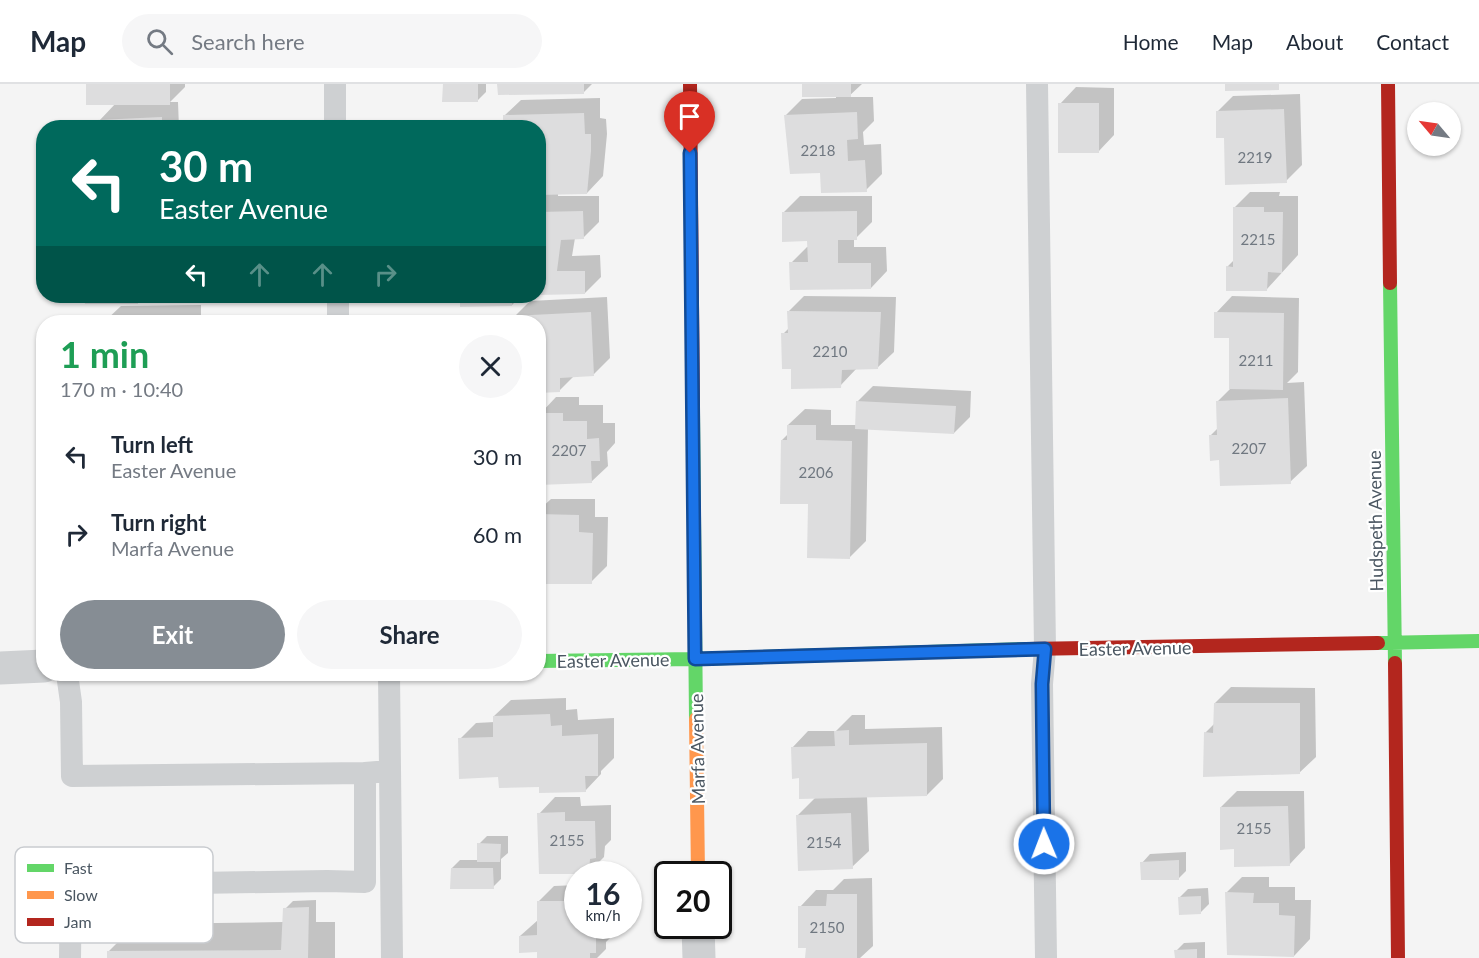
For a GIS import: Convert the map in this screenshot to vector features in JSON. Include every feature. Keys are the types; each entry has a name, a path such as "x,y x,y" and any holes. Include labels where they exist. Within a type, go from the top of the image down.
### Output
{"street":[{"name":"Marfa Avenue","path":"690,84 698,861"},
{"name":"Hudspeth Avenue","path":"1388,84 1398,958"},
{"name":"Easter Avenue","path":"546,661 1479,641"},
{"path":"0,668 36,666"},
{"path":"698,939 699,958"}],"lane":[{"path":"335,84 335,120"},
{"path":"1037,84 1045,649 1042,684 1046,958"},
{"path":"68,681 71,702 72,776 389,771"},
{"path":"389,681 392,958"},
{"path":"213,883 365,882 365,773"},
{"path":"70,943 70,958"}],"building":[{"path":"86,84 170,84 170,105 86,105"},
{"path":"443,84 478,84 478,102 442,102"},
{"path":"497,84 584,84 584,94 498,95"},
{"path":"802,84 851,84 851,97 802,97"},
{"path":"1225,84 1279,84 1279,90 1225,91"},
{"path":"1058,103 1099,103 1099,153 1058,153"},
{"path":"1284,109 1287,183 1225,185 1224,138 1216,138 1216,111"},
{"path":"857,112 858,139 847,140 848,161 865,160 867,192 821,193 820,173 790,174 784,115"},
{"path":"584,113 585,134 591,134 587,194 546,195 546,120 503,120 503,115"},
{"path":"162,117 162,120 97,120"},
{"path":"1233,207 1264,207 1264,212 1283,212 1282,273 1268,272 1267,291 1226,291 1226,266 1233,267"},
{"path":"583,211 584,239 561,240 557,271 585,271 585,294 546,295 546,212"},
{"path":"857,211 857,240 838,240 838,263 871,263 871,289 790,290 789,262 808,262 807,241 782,242 782,212"},
{"path":"85,303 138,303 138,304"},
{"path":"460,303 512,303 512,306 460,307"},
{"path":"787,311 881,312 878,369 842,370 841,388 791,389 791,369 782,369 781,333 788,333"},
{"path":"591,312 594,376 560,378 560,392 546,393 546,315 532,315"},
{"path":"1214,312 1284,313 1283,390 1229,389 1229,338 1214,338"},
{"path":"1288,398 1291,484 1220,486 1219,460 1210,461 1209,435 1217,435 1216,401"},
{"path":"856,401 956,406 954,434 855,429"},
{"path":"546,413 563,413 563,421 587,421 587,439 599,438 600,461 591,461 592,483 546,485"},
{"path":"787,425 816,425 816,440 852,441 850,559 807,558 808,504 780,504 781,440 787,440"},
{"path":"546,514 579,515 579,532 593,533 592,584 546,584"},
{"path":"1214,703 1300,703 1300,774 1203,777 1204,732 1213,733"},
{"path":"550,714 551,726 562,725 562,736 598,734 598,776 585,776 586,792 539,793 539,787 499,788 498,777 459,779 458,738 493,737 493,716"},
{"path":"849,730 849,745 927,743 927,796 799,799 799,778 792,779 791,747 835,746 834,731"},
{"path":"1288,806 1290,866 1234,867 1234,849 1220,850 1220,807"},
{"path":"565,812 565,821 595,821 596,858 590,861 564,861 564,874 539,874 537,813"},
{"path":"851,813 853,869 798,871 796,815"},
{"path":"477,843 501,844 500,862 477,862"},
{"path":"1179,860 1179,880 1141,880 1140,862"},
{"path":"451,868 493,868 494,889 450,889"},
{"path":"1225,892 1254,893 1253,903 1279,903 1279,915 1295,916 1294,957 1227,955"},
{"path":"827,894 857,894 857,958 805,958 806,948 798,948 798,906 826,906"},
{"path":"1201,896 1201,914 1179,915 1178,897"},
{"path":"537,901 564,901 564,939 596,939 596,953 590,953 590,958 537,958 537,952 519,953 519,936 537,935"},
{"path":"309,907 308,958 107,958 107,951 281,950 283,908"},
{"path":"1197,949 1197,958 1175,958 1174,950"}],"traffic: fast":[{"path":"1390,283 1395,663"},
{"path":"693,412 696,719"},
{"path":"1378,643 1479,641"},
{"path":"546,661 1028,649"}],"traffic: slow":[{"path":"696,719 698,861"}],"traffic: jam":[{"path":"690,84 693,412"},
{"path":"1388,84 1390,283"},
{"path":"1028,649 1378,643"},
{"path":"1395,663 1398,958"}],"route":[{"path":"690,153 695,659 1045,649 1042,684 1044,844"}]}
